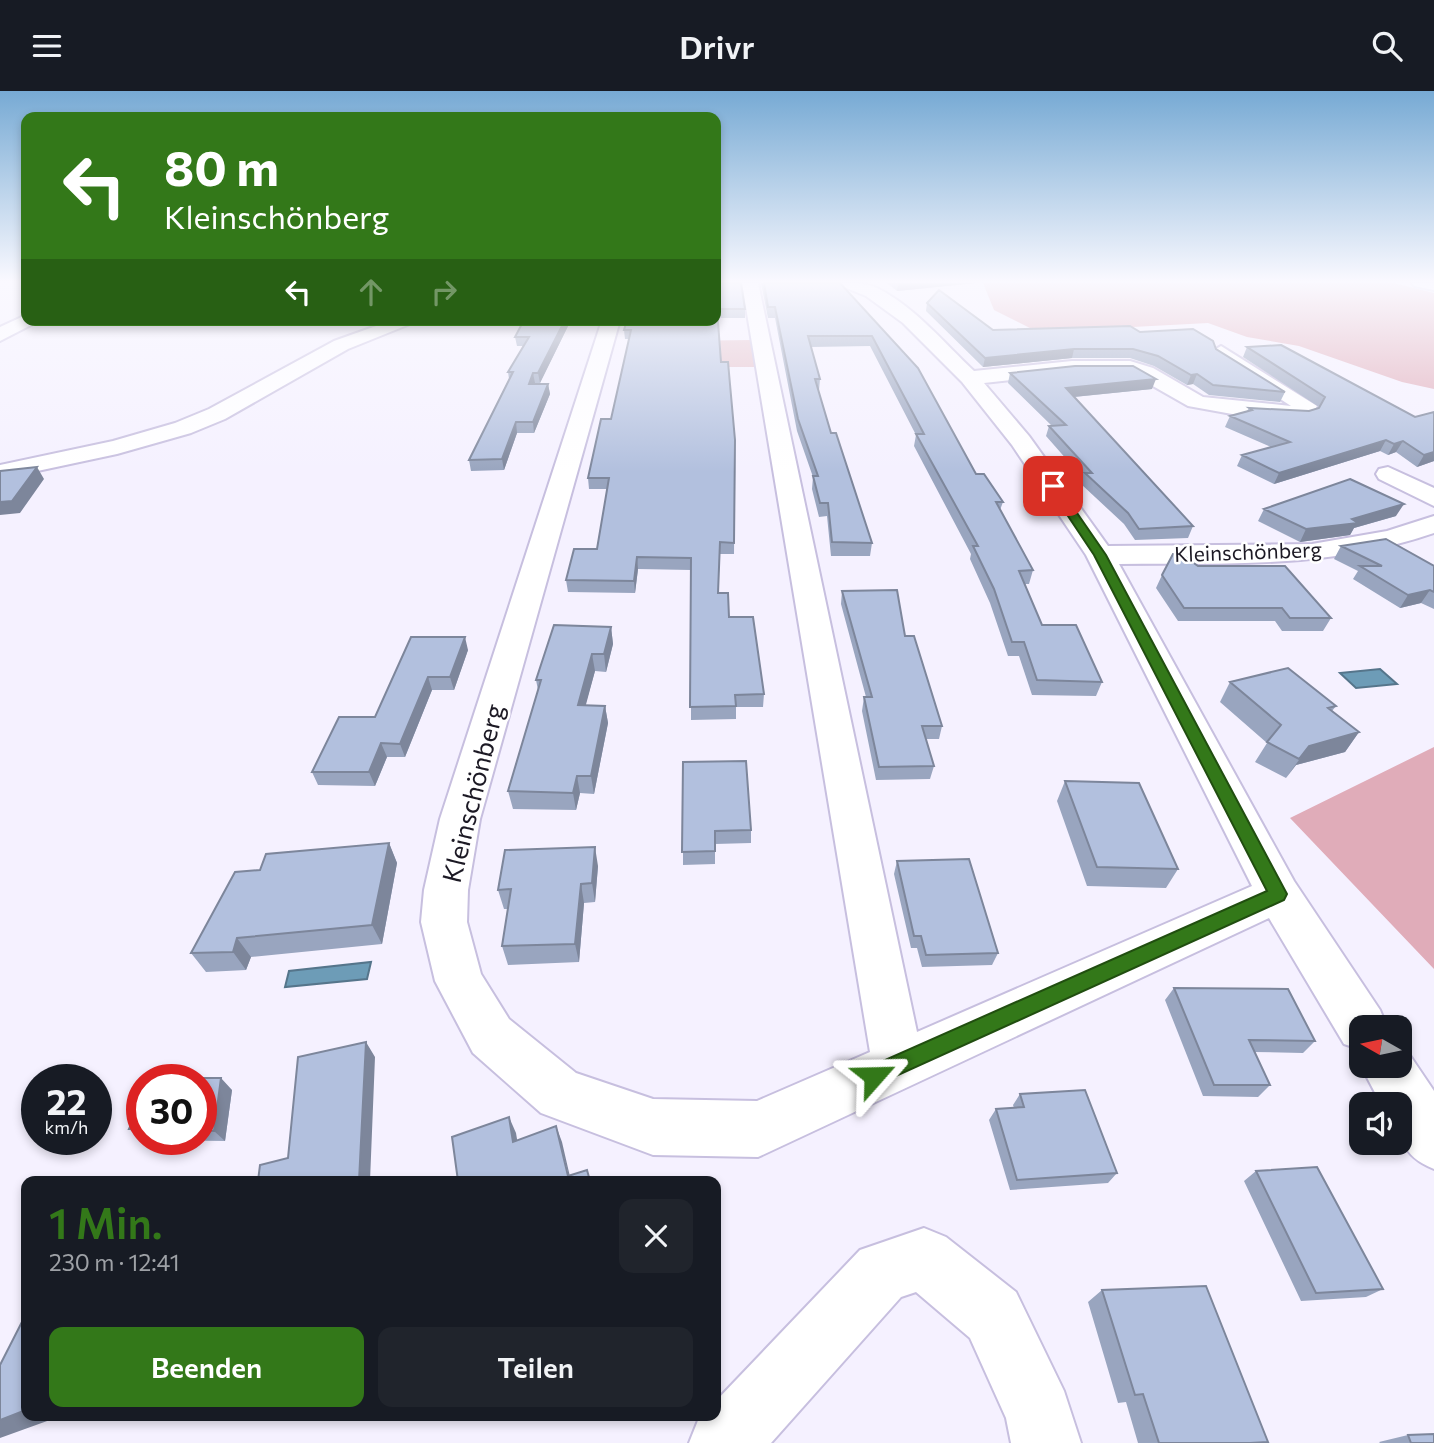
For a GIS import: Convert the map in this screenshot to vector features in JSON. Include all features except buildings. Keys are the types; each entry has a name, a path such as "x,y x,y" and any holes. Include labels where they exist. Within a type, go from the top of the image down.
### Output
{"street":[{"path":"0,472 117,447 183,428 216,414 339,346"},
{"name":"Kleinschönberg","path":"603,346 460,819 446,890 444,922 459,981 491,1036 560,1094 653,1126 758,1129 1278,894"},
{"path":"762,346 898,1065"},
{"path":"937,346 969,378 1021,440 1100,555 1278,894 1354,1015"},
{"path":"969,378 1092,367 1131,367 1150,373 1188,398 1202,403 1303,412 1306,406 1222,352"},
{"path":"1388,474 1434,498"},
{"name":"Kleinschönberg","path":"1100,555 1300,553 1401,538 1434,524"},
{"path":"1395,1078 1434,1141"},
{"path":"724,1443 882,1272 924,1259 993,1315 1040,1415 1046,1443"}],"shaded area":[{"path":"682,346 752,346 756,367 681,367"},
{"path":"1299,346 1434,346 1434,389 1402,382"},
{"path":"1434,747 1434,969 1290,818"}],"water":[{"path":"1380,669 1397,684 1356,688 1340,673"},
{"path":"371,962 367,979 285,987 289,971"}],"route":[{"path":"874,1076 1278,894 1100,555 1053,486"}]}
